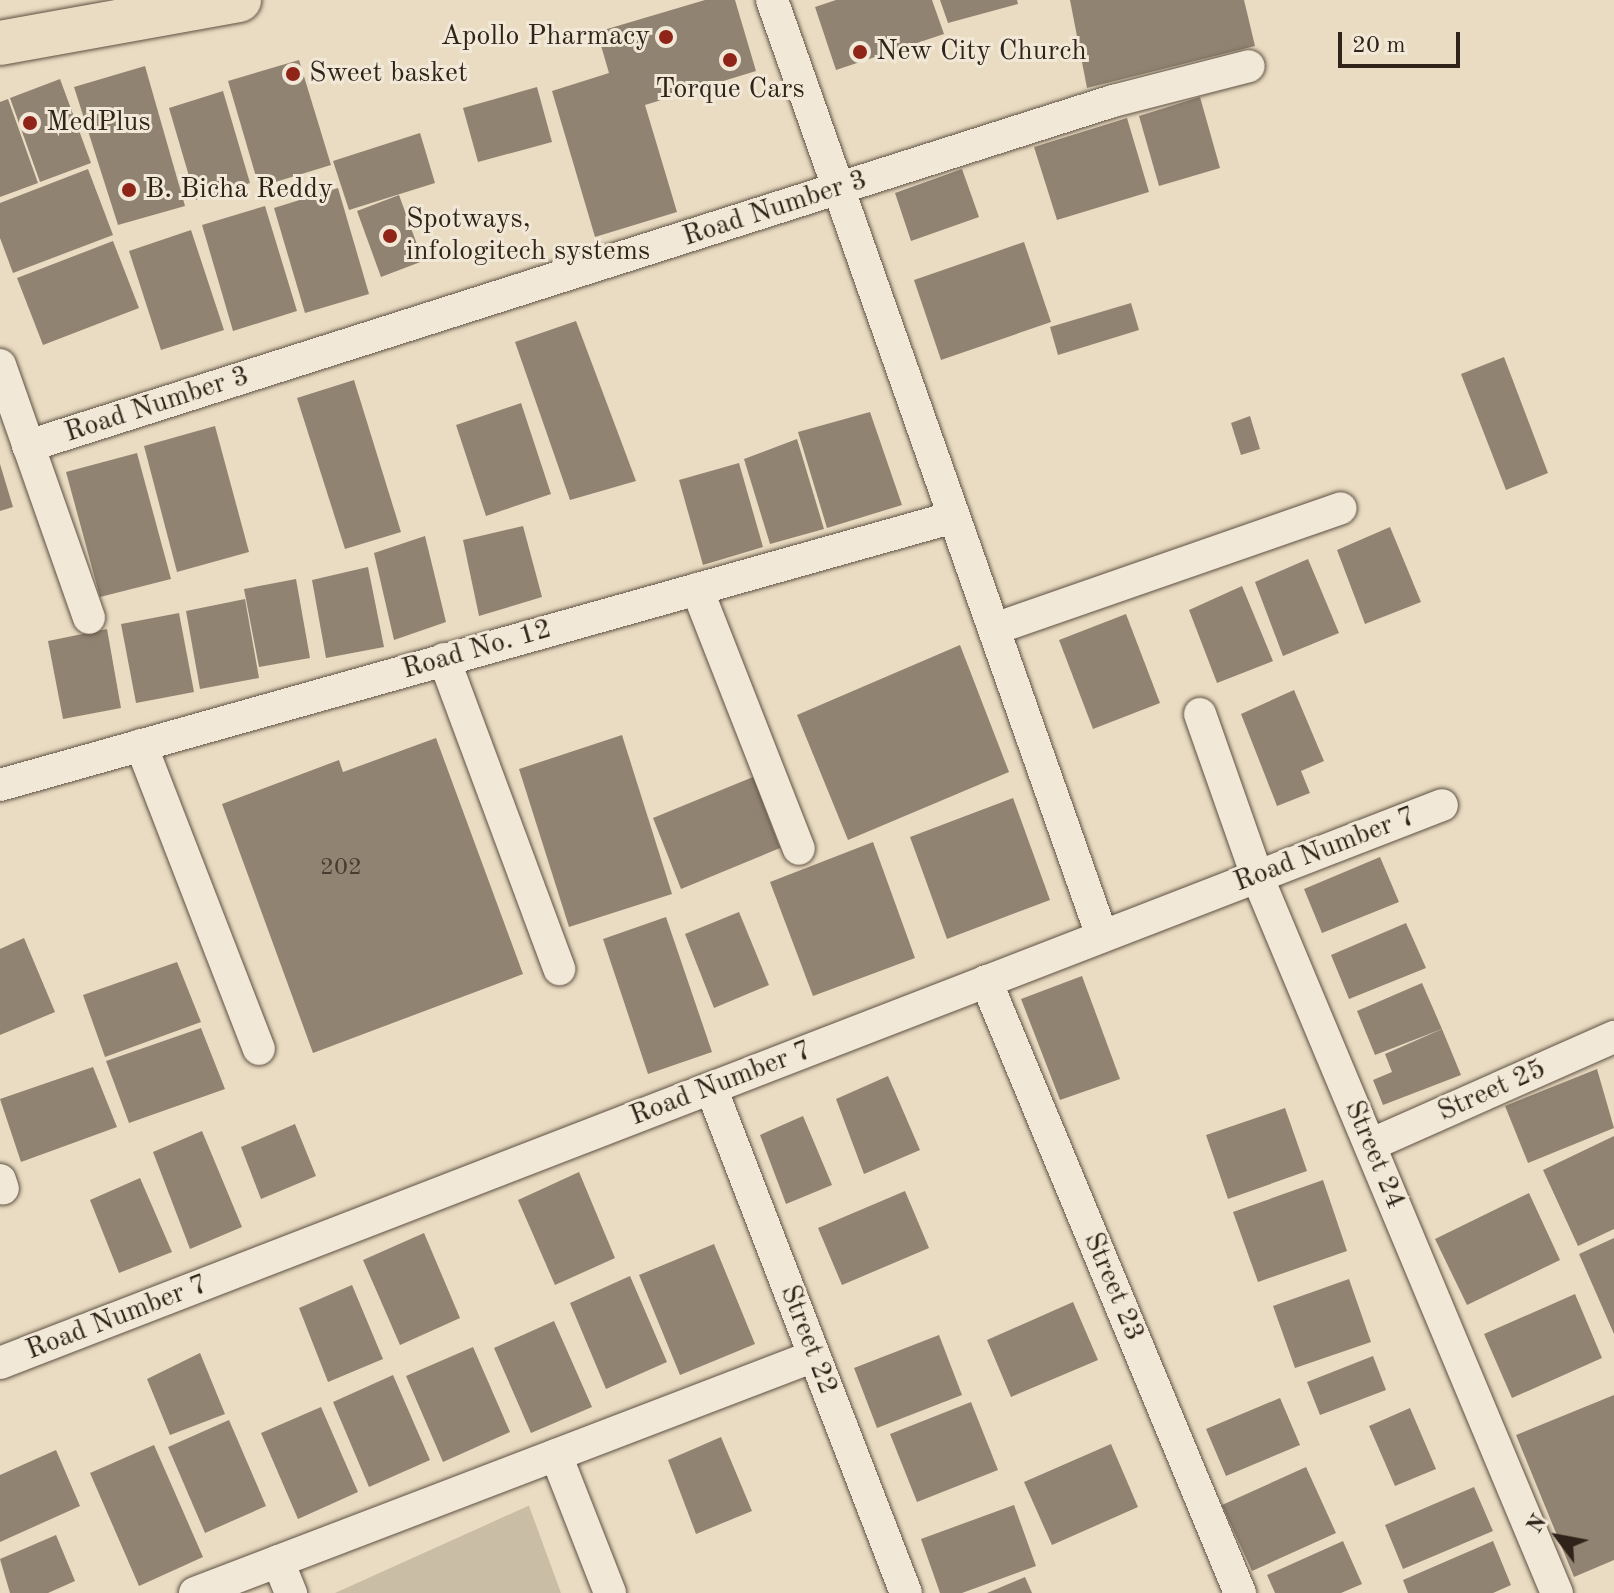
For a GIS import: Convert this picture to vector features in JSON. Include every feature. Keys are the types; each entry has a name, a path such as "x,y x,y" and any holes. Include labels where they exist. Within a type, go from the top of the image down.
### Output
{"main road":[{"path":"0,43 239,0"}],"street":[{"path":"772,0 1102,936"},
{"name":"Road Number 3","path":"28,446 1113,101 1249,66"},
{"path":"0,365 89,618"},
{"path":"994,629 1341,508"},
{"name":"Road No. 12","path":"0,785 954,517"},
{"path":"697,589 799,849"},
{"path":"444,659 559,969"},
{"name":"Street 24","path":"1200,714 1257,876 1557,1593"},
{"path":"141,745 259,1049"},
{"name":"Road Number 7","path":"0,1363 1442,805"},
{"name":"Street 23","path":"986,981 1240,1593"},
{"name":"Street 25","path":"1370,1145 1614,1037"},
{"name":"Street 22","path":"711,1088 906,1593"},
{"path":"195,1593 814,1356"},
{"path":"556,1455 610,1593"},
{"path":"278,1561 291,1593"}],"shaded area":[{"path":"528,1506 561,1593 335,1593"}],"building":[{"path":"705,0 735,0 756,71 645,105 677,212 595,237 552,91 609,73 597,32"},
{"name":"New City Church","path":"836,0 932,0 944,34 836,70 815,7"},
{"path":"940,0 1017,0 1018,4 948,23"},
{"path":"1070,0 1244,0 1255,46 1087,88"},
{"path":"299,60 331,165 259,187 228,81"},
{"path":"145,66 185,206 118,225 74,87"},
{"path":"60,79 91,163 40,182 10,98"},
{"path":"537,87 552,142 478,162 463,108"},
{"path":"223,91 250,183 196,200 169,108"},
{"path":"1200,97 1220,168 1159,186 1139,116"},
{"path":"8,99 38,183 0,197 0,102"},
{"path":"1127,118 1149,192 1057,220 1034,147"},
{"path":"420,133 435,183 349,210 333,161"},
{"path":"88,169 113,235 13,273 0,238 0,203"},
{"path":"962,169 979,217 911,241 895,193"},
{"path":"338,188 369,294 305,313 274,208"},
{"name":"Spotways, infologitech systems","path":"399,195 423,261 381,277 357,211"},
{"path":"265,206 297,311 233,331 202,225"},
{"path":"191,230 224,330 161,350 129,251"},
{"path":"113,241 139,308 43,345 17,278"},
{"path":"1024,242 1051,322 941,360 914,280"},
{"path":"1131,303 1139,330 1058,355 1050,327"},
{"path":"576,321 636,481 570,500 515,342"},
{"path":"1504,357 1548,473 1506,490 1461,374"},
{"path":"354,380 401,532 345,549 297,398"},
{"path":"521,403 551,494 486,516 456,425"},
{"path":"870,412 902,505 827,528 798,432"},
{"path":"1250,416 1260,449 1241,455 1231,423"},
{"path":"215,426 249,552 177,572 144,446"},
{"path":"797,439 824,529 770,544 744,459"},
{"path":"137,453 171,579 100,597 66,472"},
{"path":"739,463 763,547 703,565 679,480"},
{"path":"0,464 13,507 0,511"},
{"path":"523,526 542,597 479,616 463,540"},
{"path":"1390,527 1421,602 1365,624 1337,550"},
{"path":"425,536 446,622 394,640 374,553"},
{"path":"1308,559 1339,633 1283,656 1255,582"},
{"path":"368,567 384,647 326,658 312,580"},
{"path":"296,579 310,658 259,667 244,589"},
{"path":"1242,586 1273,661 1217,683 1189,610"},
{"path":"245,599 259,678 200,689 186,611"},
{"path":"179,613 194,692 136,703 121,624"},
{"path":"1126,614 1160,703 1093,729 1059,640"},
{"path":"107,629 121,708 63,719 48,641"},
{"path":"960,645 1009,772 848,840 797,715"},
{"path":"1294,690 1324,761 1301,771 1310,793 1277,806 1241,714"},
{"path":"622,735 672,894 569,927 519,769"},
{"path":"436,738 523,974 313,1053 222,804 339,760 343,772"},
{"path":"753,777 780,848 681,889 653,818"},
{"path":"1013,798 1050,900 947,939 910,837"},
{"path":"873,842 915,958 813,996 770,882"},
{"path":"1380,857 1399,902 1322,933 1304,889"},
{"path":"739,912 769,985 714,1008 685,934"},
{"path":"666,917 712,1052 648,1074 603,939"},
{"path":"1406,923 1426,968 1349,999 1331,955"},
{"path":"24,938 55,1012 0,1035 0,949"},
{"path":"177,962 201,1022 105,1057 83,995"},
{"path":"1082,976 1120,1079 1060,1100 1021,999"},
{"path":"1422,983 1442,1029 1375,1055 1357,1011"},
{"path":"201,1028 225,1089 129,1123 106,1061"},
{"path":"1442,1029 1461,1075 1383,1105 1373,1080 1392,1072 1385,1054"},
{"path":"93,1067 117,1127 21,1162 0,1099"},
{"path":"1597,1069 1614,1128 1528,1163 1505,1106"},
{"path":"888,1076 920,1150 864,1174 836,1099"},
{"path":"1285,1108 1307,1171 1228,1199 1206,1135"},
{"path":"803,1116 832,1185 786,1204 760,1135"},
{"path":"295,1124 316,1176 261,1199 241,1147"},
{"path":"202,1131 242,1227 190,1249 153,1152"},
{"path":"1614,1136 1614,1229 1578,1246 1543,1170"},
{"path":"579,1172 615,1258 555,1285 518,1200"},
{"path":"140,1178 172,1252 119,1273 90,1200"},
{"path":"1323,1180 1347,1251 1258,1282 1233,1212"},
{"path":"905,1191 929,1248 842,1285 818,1228"},
{"path":"1529,1193 1560,1260 1467,1305 1435,1239"},
{"path":"424,1233 460,1318 400,1345 363,1260"},
{"path":"1614,1238 1614,1334 1579,1254"},
{"path":"714,1244 755,1344 680,1375 639,1275"},
{"path":"630,1276 667,1362 606,1389 570,1303"},
{"path":"1349,1279 1371,1342 1295,1368 1273,1306"},
{"path":"352,1285 383,1359 328,1382 299,1308"},
{"path":"1575,1294 1602,1358 1512,1398 1484,1334"},
{"path":"1073,1302 1098,1360 1011,1397 987,1340"},
{"path":"554,1321 592,1407 531,1433 494,1348"},
{"path":"939,1335 962,1395 877,1428 854,1368"},
{"path":"473,1347 510,1432 443,1462 406,1376"},
{"path":"200,1353 225,1414 170,1435 147,1379"},
{"path":"1373,1356 1386,1390 1320,1415 1307,1382"},
{"path":"393,1375 430,1460 369,1487 333,1402"},
{"path":"1614,1395 1614,1560 1574,1577 1516,1435"},
{"path":"1280,1398 1300,1445 1226,1476 1206,1429"},
{"path":"971,1402 998,1470 917,1502 890,1434"},
{"path":"321,1407 358,1492 298,1519 261,1433"},
{"path":"1410,1408 1436,1469 1395,1486 1369,1426"},
{"path":"229,1420 266,1506 205,1533 168,1447"},
{"path":"721,1437 752,1511 696,1534 668,1460"},
{"path":"1111,1444 1138,1507 1052,1545 1024,1482"},
{"path":"154,1445 203,1557 139,1586 90,1473"},
{"path":"56,1450 80,1506 0,1542 0,1475"},
{"path":"1306,1467 1336,1533 1252,1571 1222,1505"},
{"path":"1474,1487 1493,1531 1403,1569 1385,1525"},
{"path":"1014,1505 1036,1566 962,1593 940,1593 921,1539"},
{"path":"56,1535 75,1581 48,1593 10,1593 0,1559"},
{"path":"1343,1541 1362,1584 1341,1593 1275,1593 1267,1575"},
{"path":"1493,1541 1511,1585 1493,1593 1408,1593 1403,1580"},
{"path":"1025,1577 1032,1593 987,1593"}],"place":[{"name":"Apollo Pharmacy","path":"666,37"},
{"name":"New City Church","path":"860,52"},
{"name":"Torque Cars","path":"730,60"},
{"name":"Sweet basket","path":"293,74"},
{"name":"MedPlus","path":"30,123"},
{"name":"B. Bicha Reddy","path":"129,190"},
{"name":"Spotways, infologitech systems","path":"390,236"}]}
